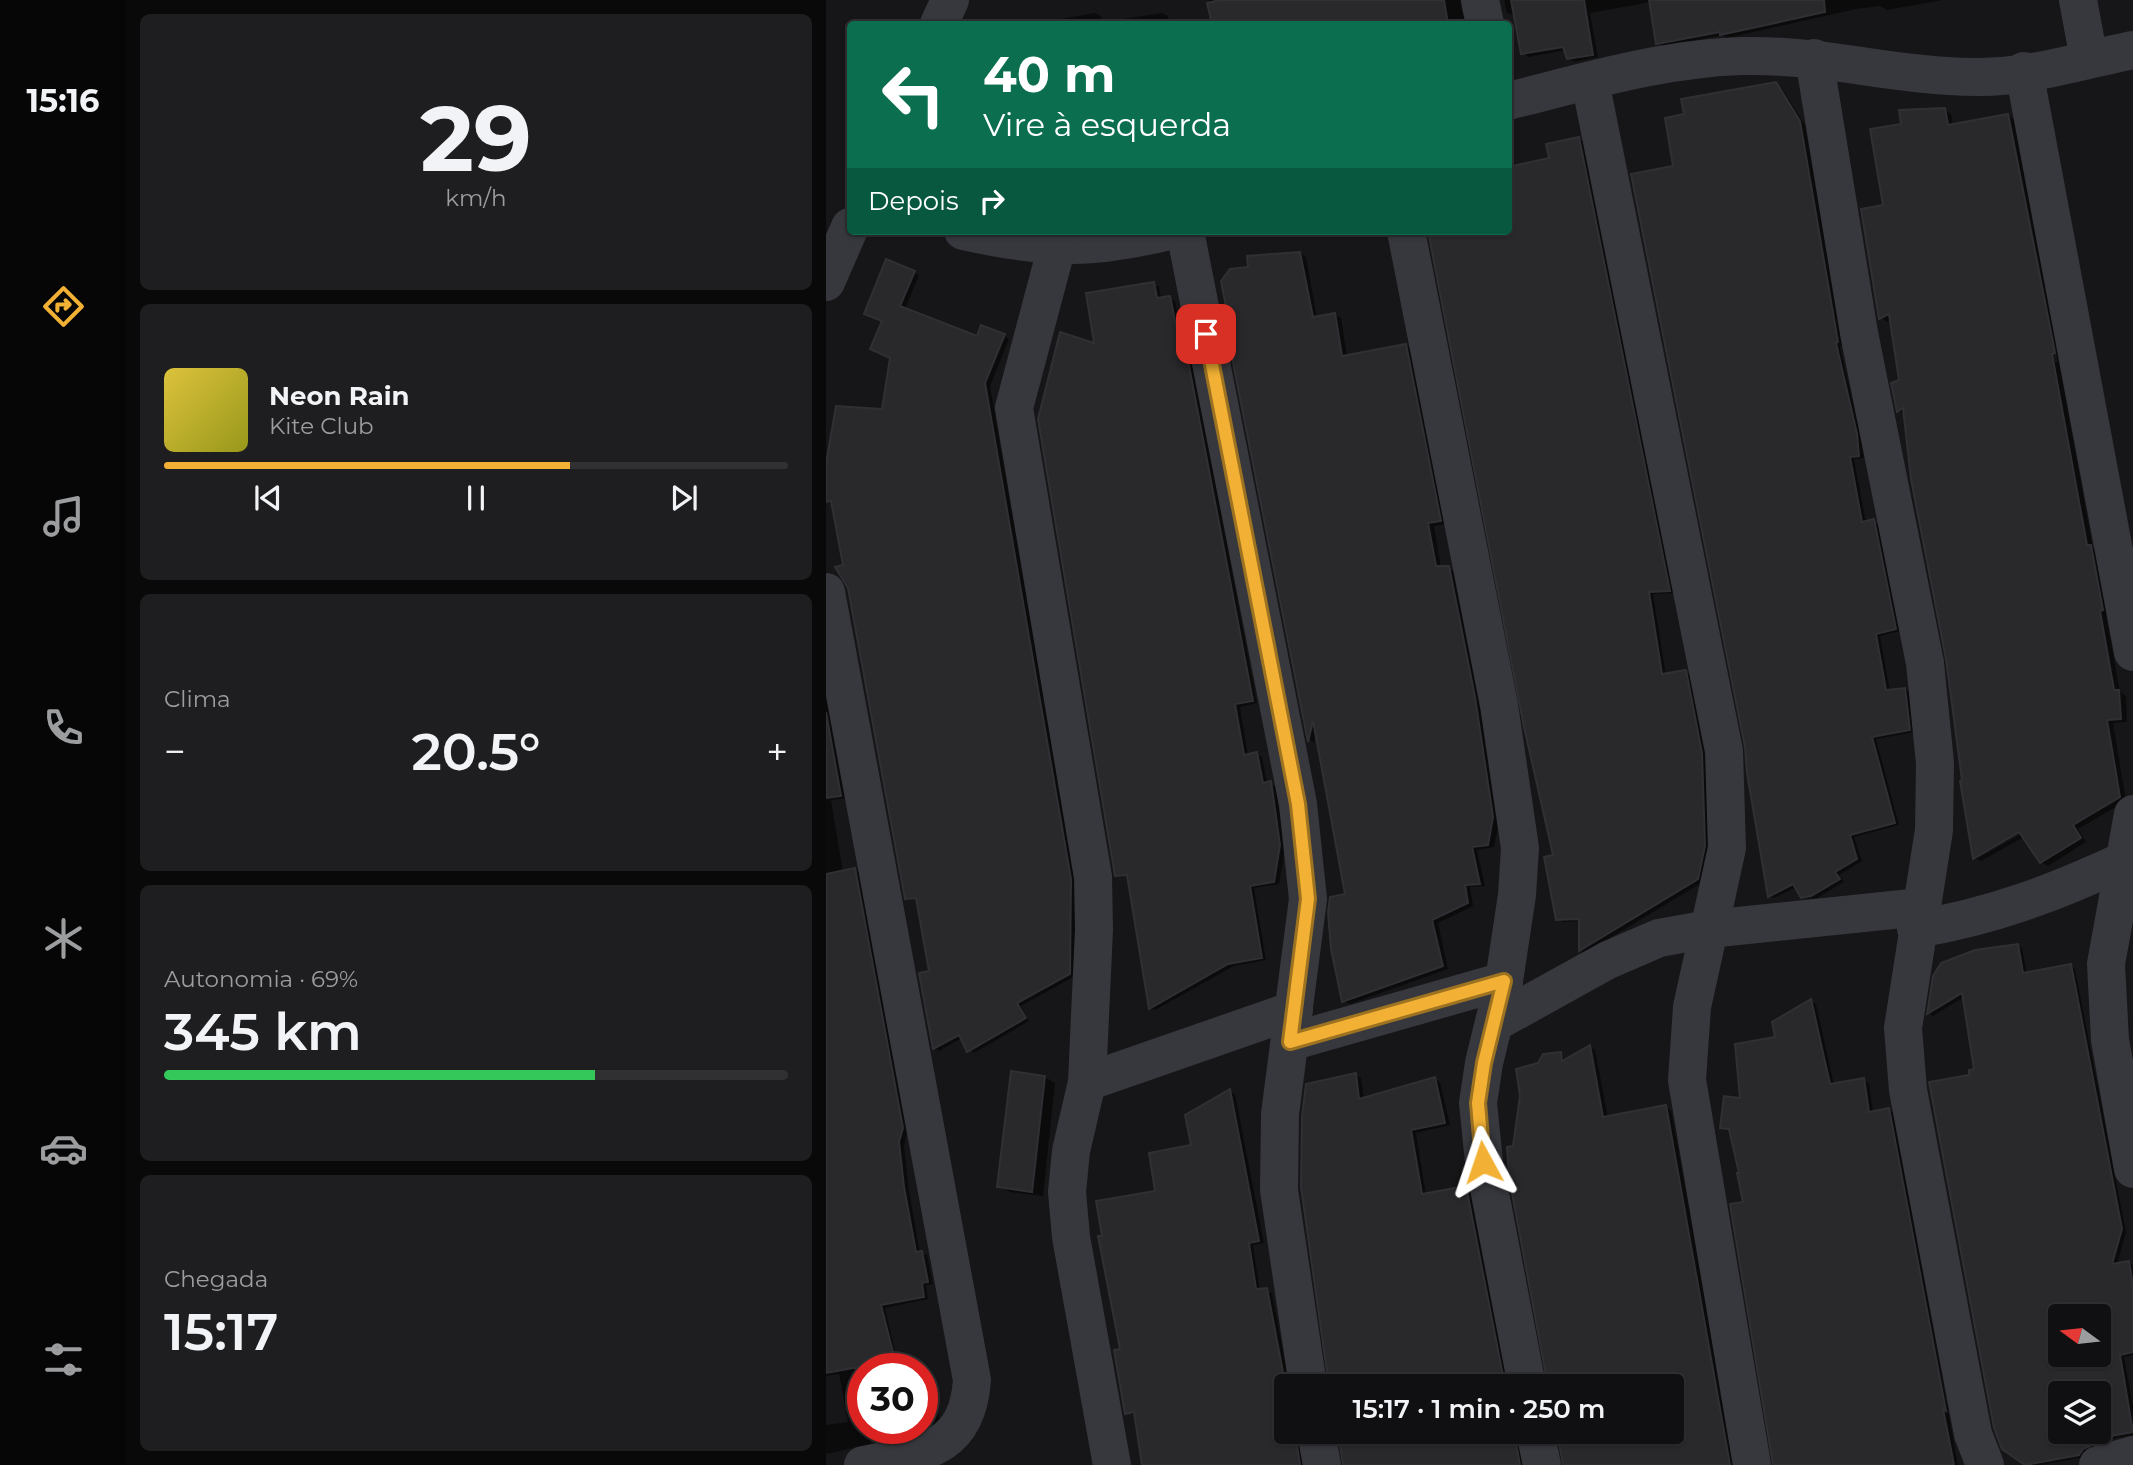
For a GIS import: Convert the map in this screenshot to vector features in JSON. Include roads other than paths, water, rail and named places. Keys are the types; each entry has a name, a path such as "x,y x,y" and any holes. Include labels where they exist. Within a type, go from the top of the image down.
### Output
{"street":[{"path":"940,21 950,0"},
{"path":"1480,0 1484,21"},
{"path":"2078,0 2089,59"},
{"path":"1512,99 1682,61 1743,56 1814,58 1927,76 1979,77 2133,50"},
{"path":"1814,58 1859,333 1925,663 1936,763 1934,830 1918,918 1903,1028 1908,1090 1973,1434 1985,1465"},
{"path":"2024,71 2133,652"},
{"path":"1590,81 1724,751 1727,848 1692,1007 1687,1080 1752,1465"},
{"path":"826,282 847,234"},
{"path":"988,235 1057,246 1090,247 1150,235"},
{"path":"1186,235 1298,804 1308,899 1280,1115 1279,1190 1306,1374"},
{"path":"1407,235 1499,705 1520,848 1517,895 1504,981 1484,1063 1478,1103 1483,1162 1525,1374"},
{"path":"1057,246 1014,408 1093,877 1094,929 1087,1082 1071,1151 1067,1192 1071,1237 1112,1465"},
{"path":"826,592 972,1380 970,1405 962,1424 945,1441 927,1452 863,1465"},
{"path":"2133,814 2106,964 2110,1040 2133,1169"},
{"path":"1496,1022 1608,960 1659,938 1709,929 1918,918 1962,922 2017,906 2125,860"},
{"path":"1087,1082 1292,1026 1504,981"},
{"path":"1318,1444 1322,1465"},
{"path":"1538,1444 1542,1465"},
{"path":"2098,1465 2133,1455"}]}
